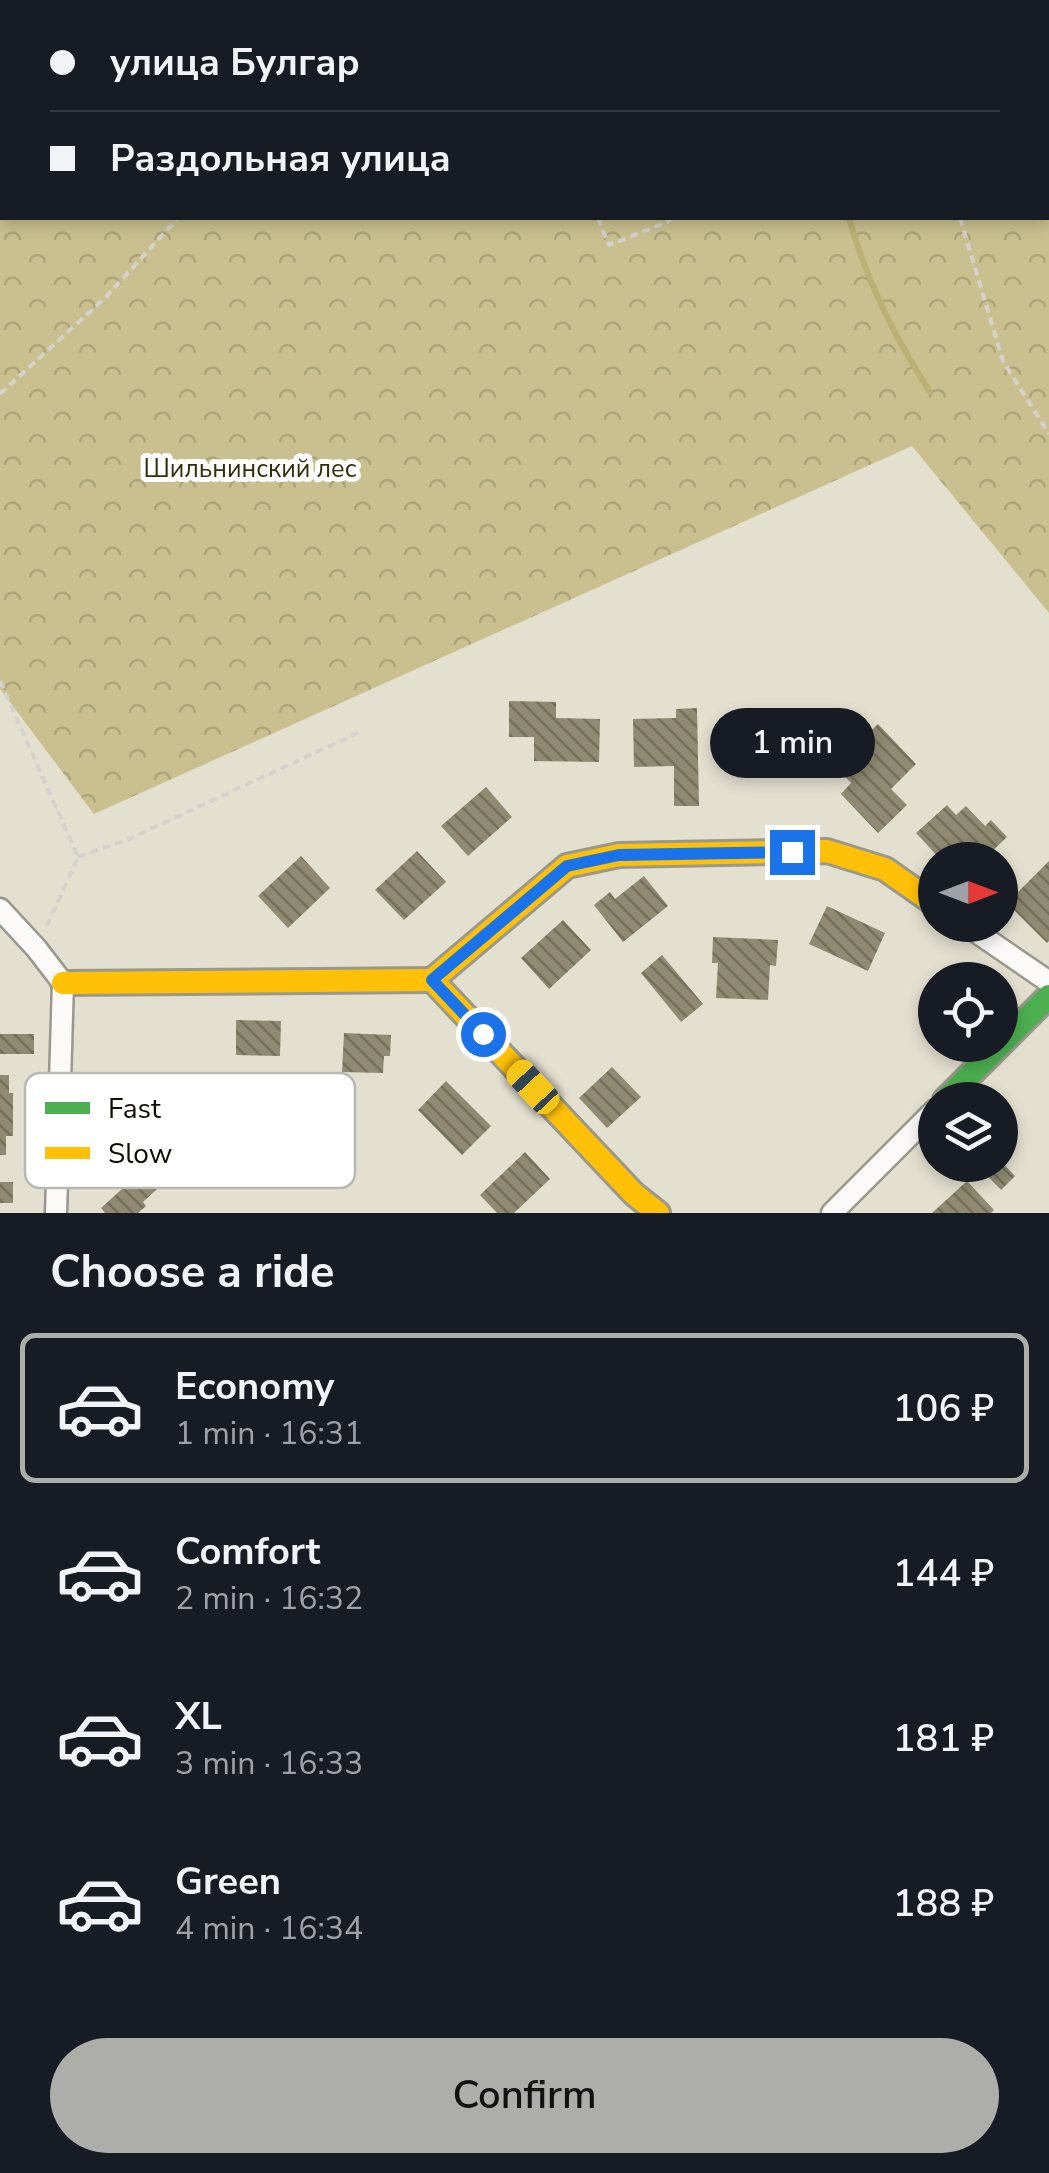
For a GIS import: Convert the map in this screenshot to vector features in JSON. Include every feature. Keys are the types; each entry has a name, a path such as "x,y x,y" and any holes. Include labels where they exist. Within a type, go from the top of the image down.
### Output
{"street":[{"path":"63,983 432,980 567,866 619,855 827,852 885,869 918,892"},
{"path":"0,909 63,983 60,1073"},
{"path":"991,942 1049,982"},
{"path":"432,980 634,1194 658,1213"},
{"path":"963,1082 1049,996"},
{"path":"832,1213 918,1127"},
{"path":"56,1213 57,1188"}],"path":[{"path":"0,394 106,297 176,220"},
{"path":"599,220 609,246 669,220"},
{"path":"961,220 1003,361 1049,434"},
{"path":"0,681 78,857"},
{"path":"36,948 78,857 132,838 362,731"}],"green space":[{"name":"Шильнинский лес","path":"0,220 1049,220 1049,613 912,446 94,814 0,689"}],"building":[{"path":"509,701 556,702 556,718 600,719 599,762 534,761 534,737 509,737"},
{"path":"697,708 699,806 674,806 674,766 634,767 633,719 676,718 676,709"},
{"path":"732,723 799,724 799,766 732,766"},
{"path":"878,724 916,764 891,789 907,805 878,833 841,794 851,783 835,766"},
{"path":"486,787 512,817 468,856 441,826"},
{"path":"947,805 956,815 966,806 985,826 991,820 1007,837 1002,842 924,842 916,833"},
{"path":"417,851 446,882 404,920 375,890"},
{"path":"301,856 330,888 288,928 258,896"},
{"path":"1049,861 1047,943 1018,914 1018,892"},
{"path":"644,876 668,906 623,942 594,905 610,892 615,899"},
{"path":"827,906 885,933 868,971 809,944"},
{"path":"563,920 591,950 549,989 521,958"},
{"path":"713,937 778,940 776,966 770,965 768,1000 716,998 718,963 712,963"},
{"path":"662,955 703,1004 681,1022 641,973"},
{"path":"236,1020 281,1021 280,1056 236,1055"},
{"path":"344,1033 391,1035 390,1056 384,1056 383,1073 342,1072"},
{"path":"0,1034 34,1034 34,1054 0,1054"},
{"path":"612,1067 641,1097 607,1128 579,1098"},
{"path":"0,1075 9,1075 9,1093 13,1093 13,1136 6,1136 6,1155 0,1155"},
{"path":"446,1081 491,1126 462,1155 418,1110"},
{"path":"525,1152 550,1179 514,1213 497,1213 480,1195"},
{"path":"0,1182 13,1182 13,1203 0,1203"},
{"path":"966,1182 994,1210 991,1213 932,1213"},
{"path":"993,1182 1009,1182 1001,1190"},
{"path":"123,1188 158,1188 143,1202 146,1206 138,1213 105,1213 101,1208"}],"waterway":[{"path":"850,220 883,308 930,392"}],"traffic: fast":[{"path":"963,1082 1049,996"}],"traffic: slow":[{"path":"432,980 567,866 619,855 827,851 885,869 918,892"},
{"path":"432,980 634,1194 658,1213"},
{"path":"63,983 432,980"}],"route":[{"path":"483,1034 432,980 567,866 619,855 792,852"}]}
